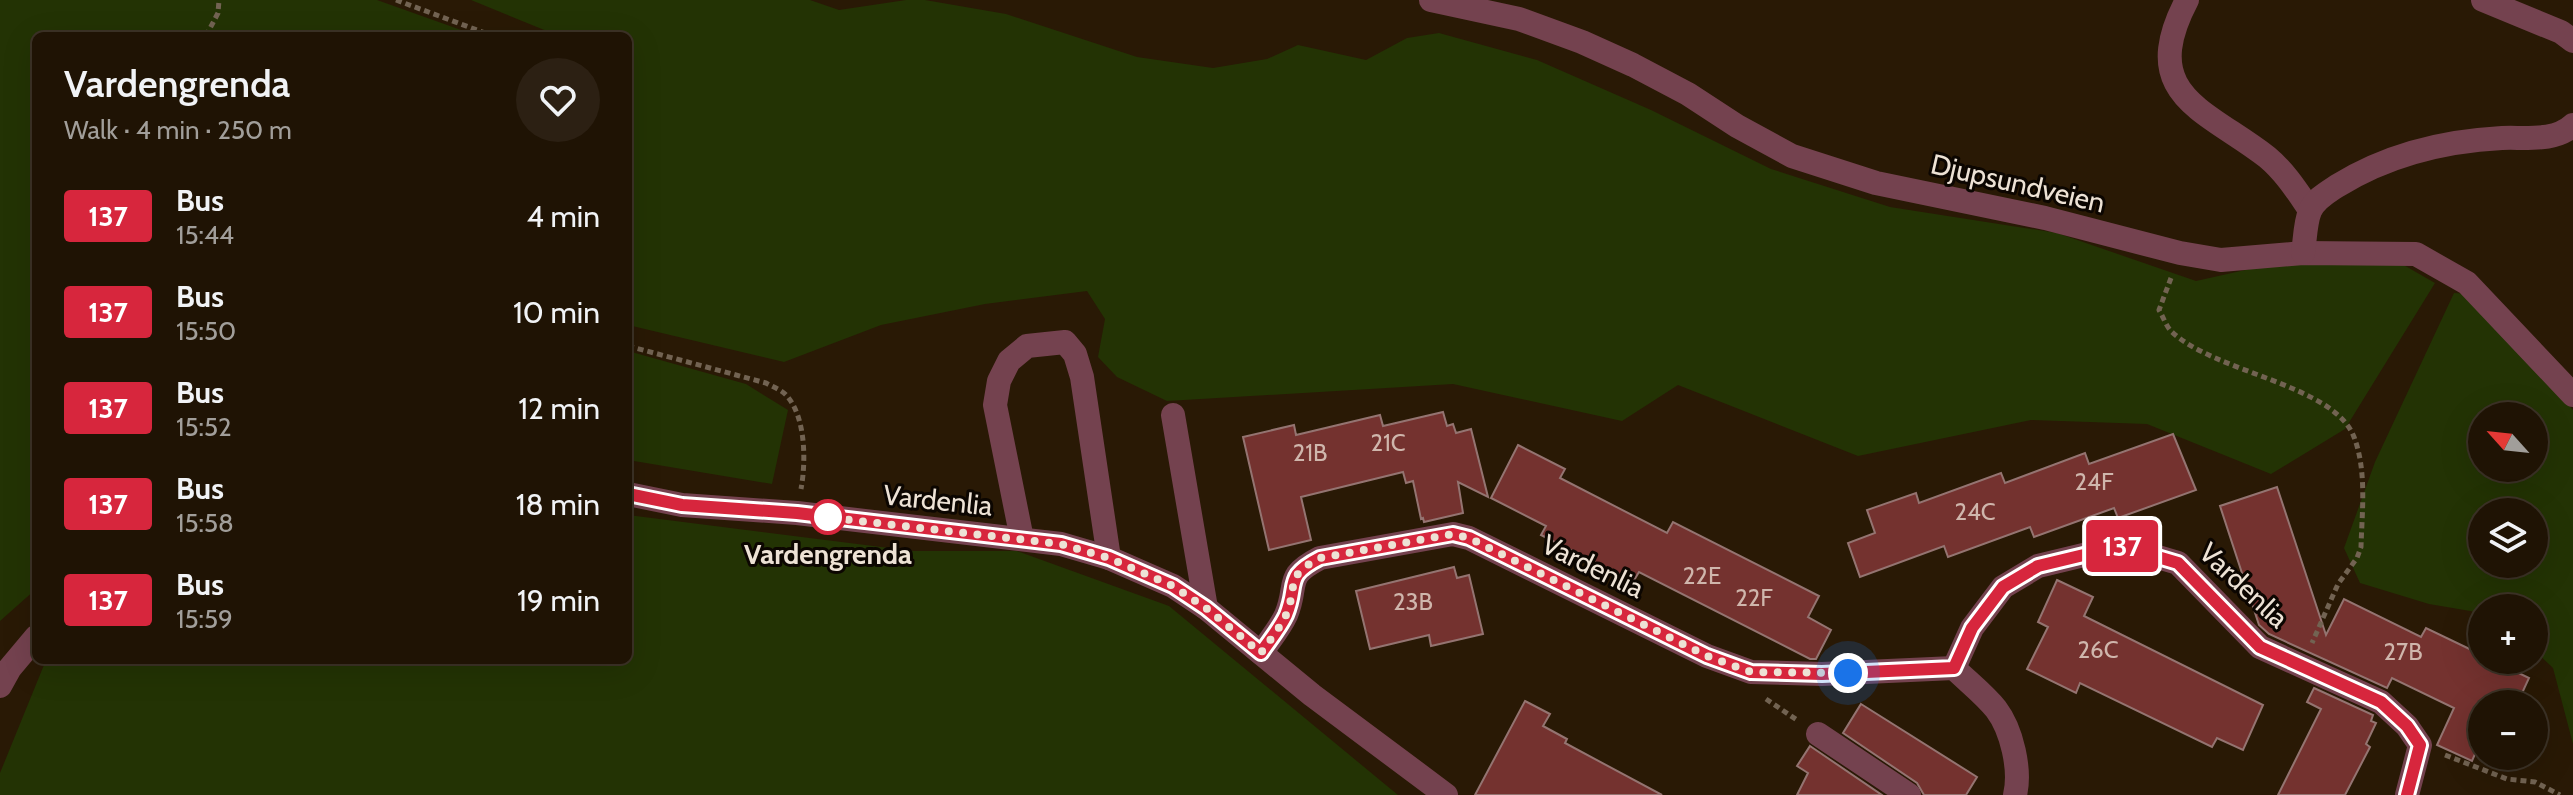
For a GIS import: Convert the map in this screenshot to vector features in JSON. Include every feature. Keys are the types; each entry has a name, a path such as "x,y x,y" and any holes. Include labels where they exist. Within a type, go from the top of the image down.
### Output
{"street":[{"name":"Djupsundveien","path":"1431,0 1519,19 1582,42 1688,94 1792,156 1835,172 2221,260 2303,253 2416,254 2467,283 2573,395"},
{"path":"2187,0 2177,19 2168,56 2172,76 2183,96 2203,115 2267,157 2289,178 2310,210"},
{"path":"2483,0 2561,32 2573,41"},
{"path":"2303,253 2310,210 2322,196 2358,173 2396,157 2438,145 2500,138 2548,137 2573,125"},
{"path":"1022,539 995,405 999,381 1009,361 1027,346 1065,342 1075,354 1082,377 1109,558"},
{"path":"1173,415 1206,608"},
{"name":"Vardenlia","path":"632,495 682,505 797,513 1061,544 1109,558 1173,586 1206,608 1312,695 1446,795"},
{"name":"Vardenlia","path":"1261,653 1286,614 1291,586 1300,568 1320,558 1453,534 1469,538 1707,656 1751,672 1822,674 1954,668 1972,628 2003,587 2038,566 2121,546 2178,563 2260,647 2381,702 2407,726 2420,745"},
{"path":"3,673 32,641"},
{"path":"1954,668 1997,710 2013,748 2019,778 2015,795"},
{"path":"1818,734 1909,795"},
{"path":"2407,795 2420,745"}],"path":[{"path":"208,32 218,13 219,0"},
{"path":"396,0 482,32"},
{"path":"2180,253 2159,310 2170,330 2209,357 2308,396 2337,414 2350,428 2355,441 2363,476 2361,547 2357,558 2338,584 2302,666"},
{"path":"632,347 766,383 785,393 796,410 802,441 802,483 797,513"},
{"path":"1751,672 1767,700 1818,734"},
{"path":"2420,745 2507,779 2535,782 2560,795"}],"green space":[{"path":"0,0 377,0 467,32 32,32 32,593 0,621"},
{"path":"471,0 810,0 839,10 925,0 1006,14 1137,57 1213,68 1267,59 1298,45 1366,60 1407,38 1439,33 1537,60 1651,110 1771,169 1890,207 2057,233 2196,281 2317,254 2374,248 2435,283 2345,429 2271,474 2147,424 2031,420 1858,456 1678,385 1622,421 1453,384 1167,401 1117,377 1098,357 1105,319 1087,291 985,304 881,325 784,362 632,326 632,32 549,32"},
{"path":"2454,293 2470,294 2573,410 2573,744 2553,668 2548,663 2548,594 2468,594 2468,611 2429,604 2360,583 2344,548 2375,462"},
{"path":"632,352 746,384 788,410 772,484 632,461"},
{"path":"632,516 913,551 1017,551 1169,606 1398,795 0,795 0,773 44,664 632,664"}],"building":[{"path":"1443,412 1447,426 1453,424 1456,433 1471,429 1488,497 1458,482 1463,513 1424,522 1413,481 1406,483 1403,472 1301,497 1311,540 1269,550 1243,437 1294,425 1296,435 1380,415 1383,426"},
{"path":"2173,434 2196,490 2118,518 2114,508 2034,537 2030,527 1948,557 1944,546 1860,577 1848,543 1875,533 1867,510 1916,493 1919,503 2001,473 2005,483 2085,453 2089,464"},
{"path":"1518,445 1565,469 1560,478 1667,533 1673,522 1819,596 1808,617 1831,630 1816,659 1810,659 1639,572 1633,582 1541,535 1546,526 1491,498"},
{"path":"2277,487 2326,635 2344,599 2421,637 2426,628 2468,648 2468,674 2521,674 2529,678 2523,690 2468,690 2468,759 2437,745 2454,708 2392,678 2387,688 2269,634 2259,625 2220,506"},
{"path":"1454,567 1457,578 1469,575 1483,634 1431,646 1429,635 1370,649 1356,591"},
{"path":"2057,580 2093,597 2084,616 2263,705 2243,750 2217,738 2212,747 2080,683 2076,693 2027,669 2048,627 2038,622"},
{"path":"2314,688 2373,715 2371,721 2376,723 2366,744 2370,747 2345,795 2278,795 2321,709 2307,702"},
{"path":"1525,701 1550,714 1543,726 1567,739 1565,743 1662,795 1475,795"},
{"path":"1861,704 1977,777 1966,795 1924,795 1917,783 1843,733"},
{"path":"1810,746 1882,795 1797,795 1808,773 1797,766"}],"bus line":[{"name":"137","path":"632,495 682,505 797,513 1061,544 1109,558 1173,586 1206,608 1261,653 1286,614 1291,586 1300,568 1320,558 1453,534 1469,538 1707,656 1751,672 1822,674 1954,668 1972,628 2003,587 2038,566 2121,546 2178,563 2260,647 2381,702 2407,726 2420,745 2407,795"}],"place":[{"name":"Vardengrenda","path":"828,517"}],"route":[{"path":"828,517 824,517 1061,544 1109,558 1173,586 1206,608 1261,653 1286,614 1291,586 1300,568 1320,558 1453,534 1469,538 1707,656 1751,672 1848,673"}]}
